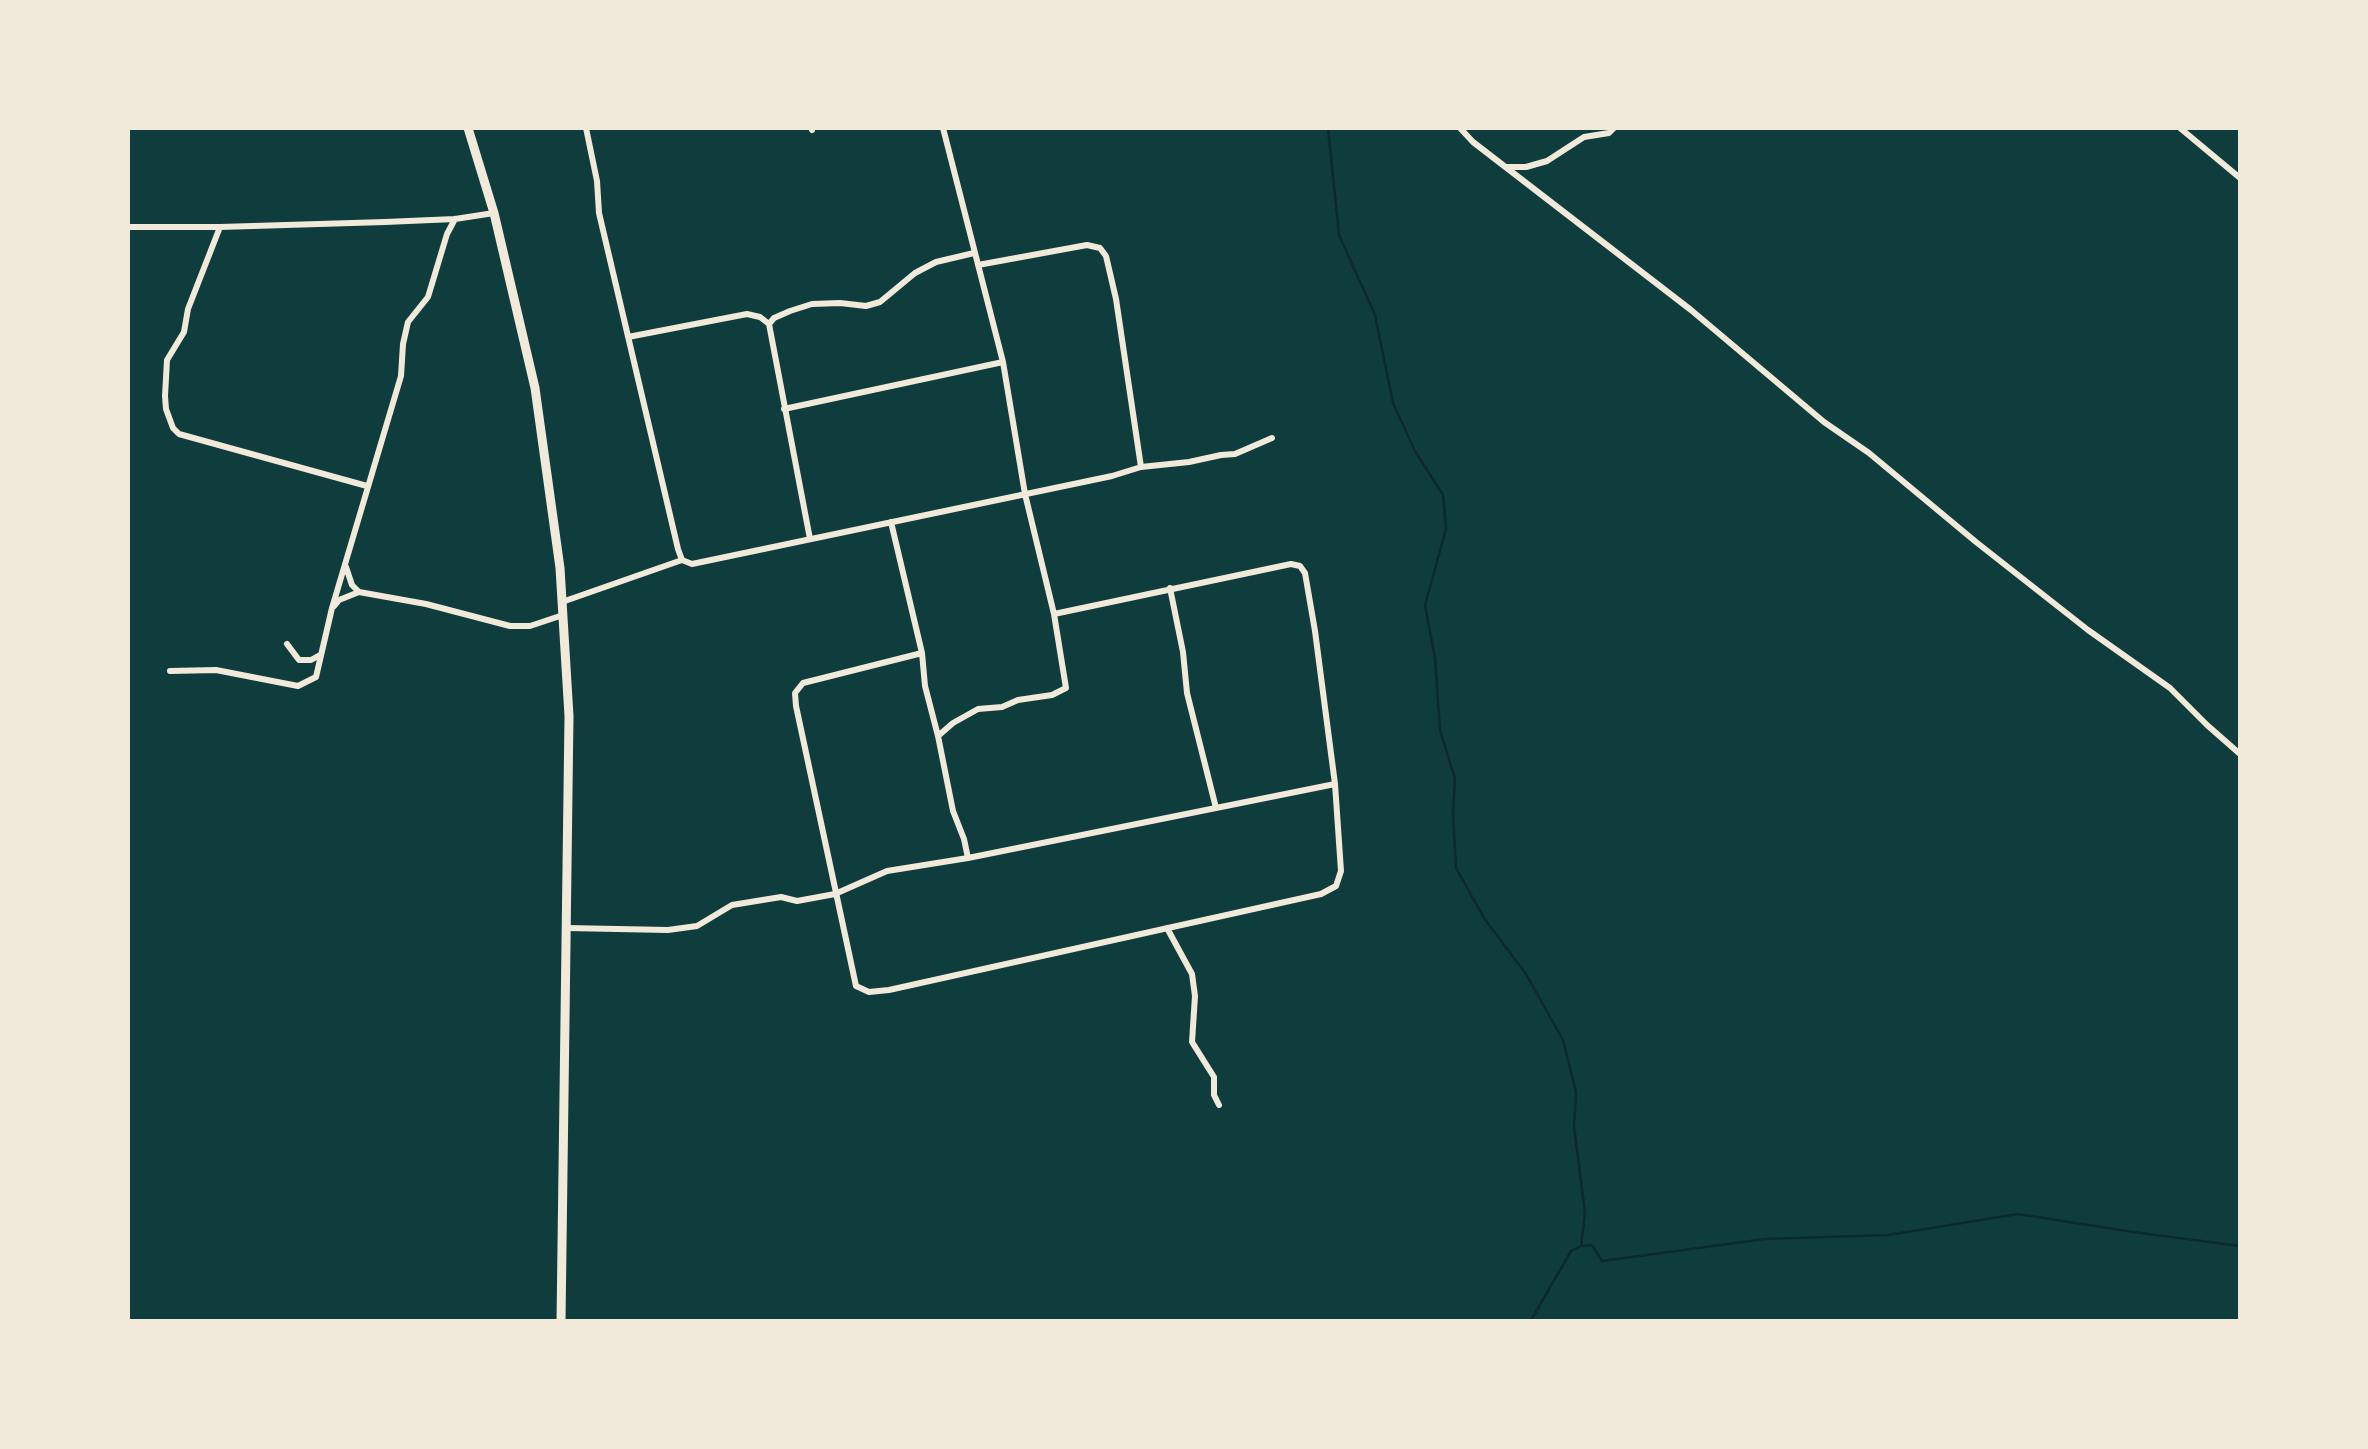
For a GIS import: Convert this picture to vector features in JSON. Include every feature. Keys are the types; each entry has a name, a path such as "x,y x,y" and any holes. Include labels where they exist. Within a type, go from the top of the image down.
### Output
{"main road":[{"path":"468,128 494,213 535,388 554,514 562,602 569,716 561,1322"}],"street":[{"path":"586,128 599,214 682,560"},
{"path":"938,736 978,709 1052,695 1066,688 1054,614 1025,494 1003,362 943,128"},
{"path":"1460,128 1976,542 2170,688 2240,754"},
{"path":"1507,168 1547,160 1584,137 1610,133 1614,128"},
{"path":"2180,128 2240,178"},
{"path":"128,227 220,228 456,219 494,213"},
{"path":"170,671 216,670 298,686 316,677 332,608 400,376 408,322 428,297 447,234 456,219"},
{"path":"220,228 188,309 184,332 168,360 164,396 174,428 179,434 367,486"},
{"path":"977,265 1086,245 1100,248 1106,256 1116,299 1141,467"},
{"path":"769,324 790,310 812,304 840,302 866,306 880,302 915,273 936,262 974,253"},
{"path":"628,337 747,314 769,324 810,539"},
{"path":"784,409 1003,362"},
{"path":"562,602 682,560 692,564 1141,467 1235,454 1272,438"},
{"path":"891,522 953,811 968,858"},
{"path":"345,564 352,585 359,592"},
{"path":"922,653 803,683 795,693 856,986 869,992 889,990 1320,894 1336,886 1341,871 1335,784 1315,631 1300,566 1290,564 1054,614"},
{"path":"1170,588 1187,693 1216,808"},
{"path":"332,608 339,600 359,592 440,607 510,626 530,626 563,615"},
{"path":"287,644 300,660 311,660 321,654"},
{"path":"565,928 668,930 697,926 732,905 836,894 887,871 1335,784"},
{"path":"1166,928 1192,974 1192,1042 1214,1077 1214,1095 1219,1105"}],"waterway":[{"path":"1328,128 1339,235 1375,315 1393,403 1415,451 1443,495 1446,529 1425,605 1435,658 1440,730 1455,779 1456,868 1484,918 1526,974 1563,1040 1576,1092 1574,1126 1585,1213 1581,1246"},
{"path":"1530,1322 1571,1251 1581,1246 1592,1245 1602,1261 1765,1239 1888,1235 2018,1214 2240,1246"}]}
